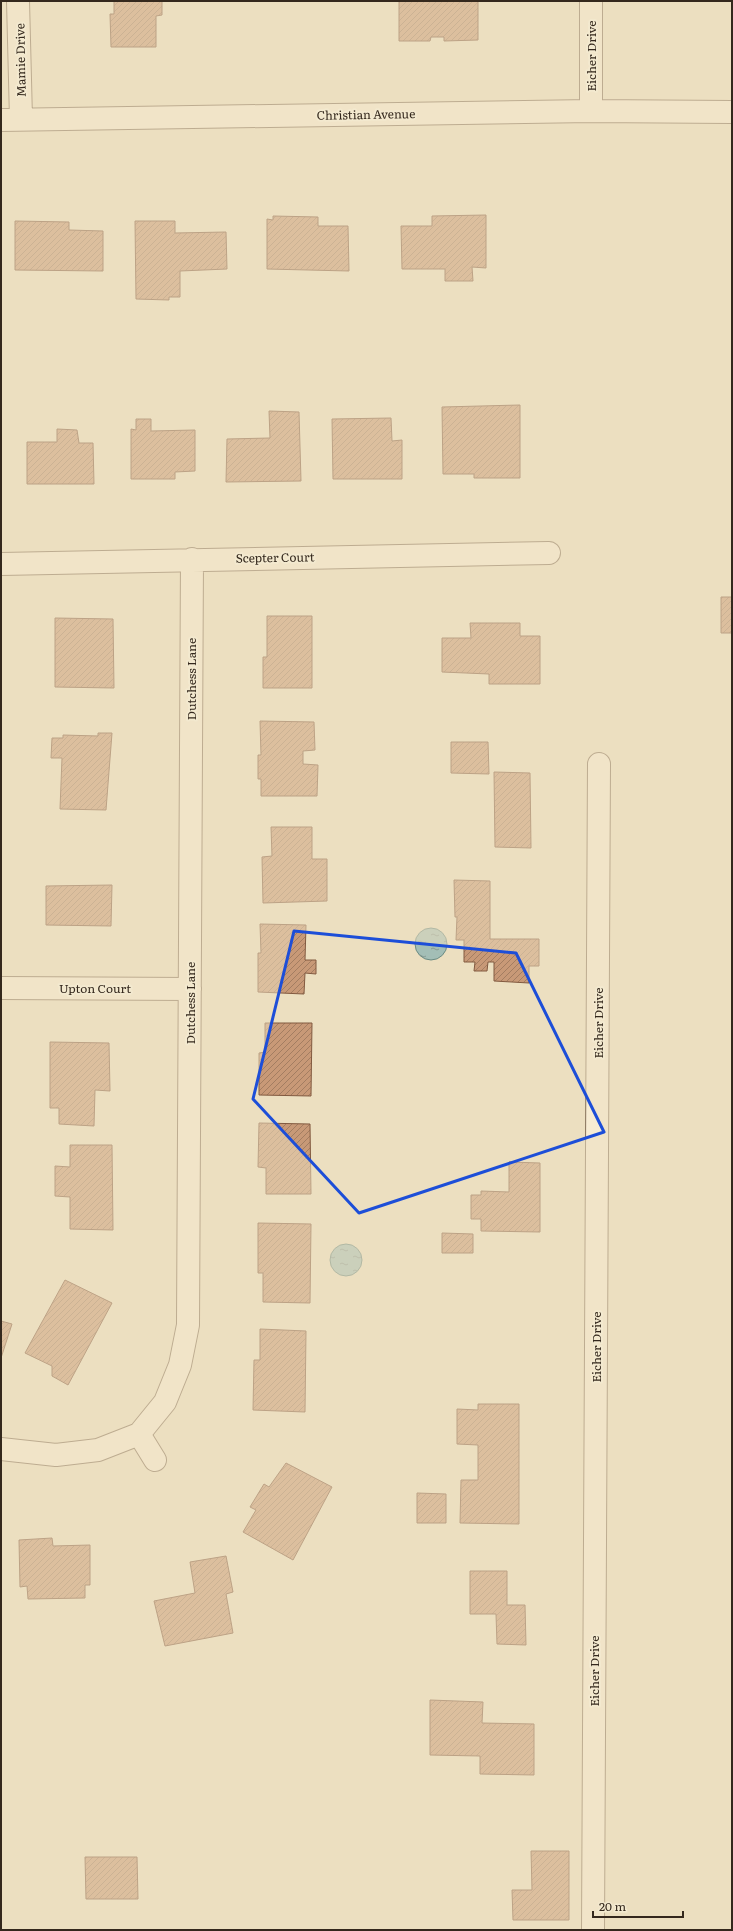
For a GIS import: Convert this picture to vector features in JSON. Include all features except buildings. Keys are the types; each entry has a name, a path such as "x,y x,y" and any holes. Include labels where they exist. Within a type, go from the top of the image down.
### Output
{"street":[{"name":"Mamie Drive","path":"11,120 18,1"},
{"name":"Eicher Drive","path":"591,1 591,111"},
{"name":"Christian Avenue","path":"11,120 591,111 732,112"},
{"name":"Scepter Court","path":"1,564 549,552"},
{"name":"Dutchess Lane","path":"139,1434 165,1402 180,1365 188,1325 192,559"},
{"name":"Eicher Drive","path":"593,1930 599,764"},
{"name":"Upton Court","path":"1,988 190,989"},
{"path":"1,1449 56,1455 98,1450 139,1434 155,1460"}],"highlighted area":[{"path":"294,931 516,953 604,1132 359,1213 253,1099"}],"water":[{"path":"428,928 434,928 444,935 447,944 446,950 440,957 434,960 428,960 418,953 415,947 415,941 422,931"},
{"path":"343,1244 349,1244 358,1248 362,1260 358,1272 349,1276 343,1276 334,1272 330,1263 330,1257 334,1248"}]}
